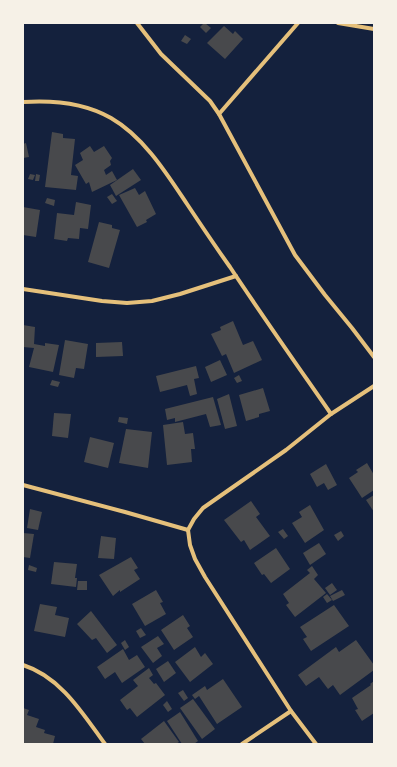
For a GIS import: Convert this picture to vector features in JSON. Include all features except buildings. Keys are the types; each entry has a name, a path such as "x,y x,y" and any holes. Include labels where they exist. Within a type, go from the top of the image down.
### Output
{"street":[{"path":"137,23 161,54 210,101 254,176 295,255 374,357"},
{"path":"219,114 298,23"},
{"path":"338,23 374,29"},
{"path":"23,102 70,104 94,110 111,118 126,128 146,147 170,178 331,414"},
{"path":"23,289 102,301 127,303 152,301 180,294 236,276"},
{"path":"316,744 291,711 205,577 195,559 190,545 188,530 194,519 203,508 286,450 331,414 374,386"},
{"path":"23,485 188,530"},
{"path":"23,665 46,676 61,688 105,744"},
{"path":"242,744 291,711"}]}
